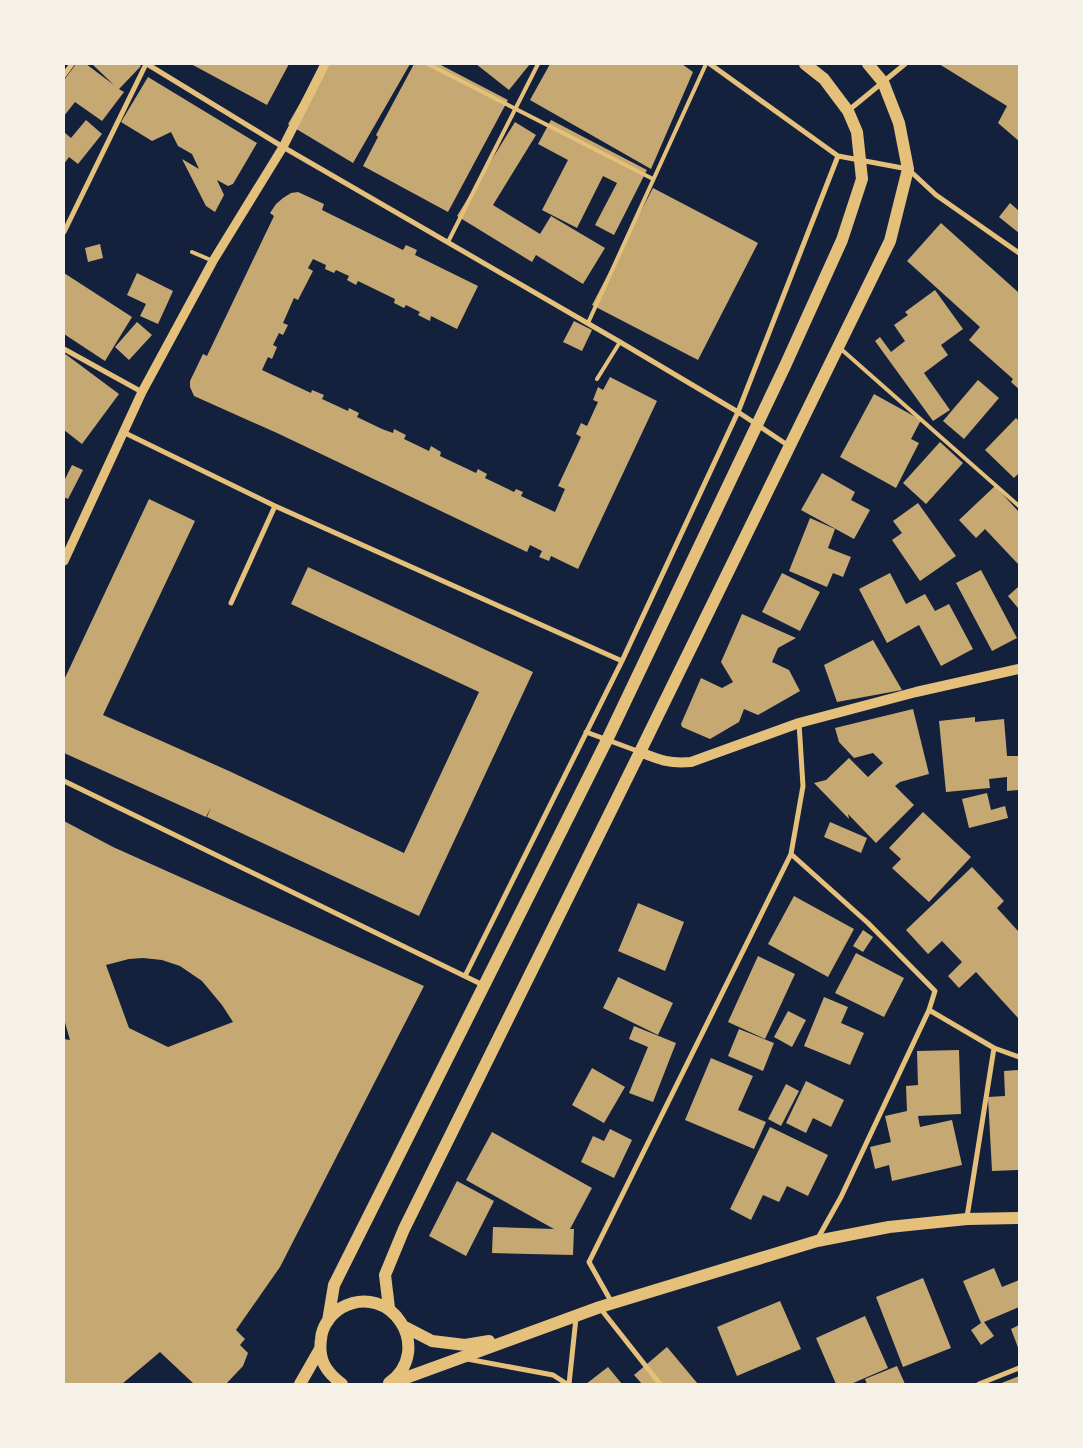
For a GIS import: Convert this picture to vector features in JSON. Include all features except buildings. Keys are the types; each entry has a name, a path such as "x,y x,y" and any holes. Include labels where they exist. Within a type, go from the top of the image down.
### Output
{"main road":[{"path":"342,1384 330,1375 323,1363 320,1348 322,1334 328,1321 334,1286 607,740 785,366 842,240 862,179 857,132 848,111 824,79 805,64"},
{"path":"389,1308 386,1275 404,1229 890,241 908,169 899,123 884,82 868,64"},
{"path":"640,752 676,763 691,762 799,723 916,692 1019,669"},
{"path":"388,1384 606,1306 817,1241 889,1227 967,1219 1019,1218"},
{"path":"328,1321 337,1311 349,1304 362,1301 376,1303 389,1308 405,1326 432,1341 465,1345 516,1337"},
{"path":"388,1384 404,1367 408,1354 405,1326"},
{"path":"300,1384 320,1348"}],"street":[{"path":"64,75 72,64"},
{"path":"64,232 147,64 282,147 588,323 738,412 789,446"},
{"path":"64,561 142,392 213,261 282,147 325,64"},
{"path":"708,64 838,156 908,169 936,195 1019,253"},
{"path":"848,111 904,64"},
{"path":"466,976 622,661 738,412 838,156"},
{"path":"64,349 142,392"},
{"path":"123,432 275,506 622,661"},
{"path":"230,603 275,506"},
{"path":"660,1384 606,1306 589,1262 791,854 803,786 799,723"},
{"path":"586,732 640,752"},
{"path":"64,781 484,985"},
{"path":"791,854 868,923 935,991 929,1010 842,1196 817,1241"},
{"path":"929,1010 994,1048 1019,1057"},
{"path":"967,1219 994,1048"},
{"path":"462,1358 553,1375 568,1384 576,1316"},
{"path":"979,1384 1019,1368"}],"lane":[{"path":"428,64 653,179"},
{"path":"448,242 538,64"},
{"path":"588,323 653,179 708,64"},
{"path":"192,252 213,261"},
{"path":"597,379 620,342"},
{"path":"838,346 1019,506"}]}
